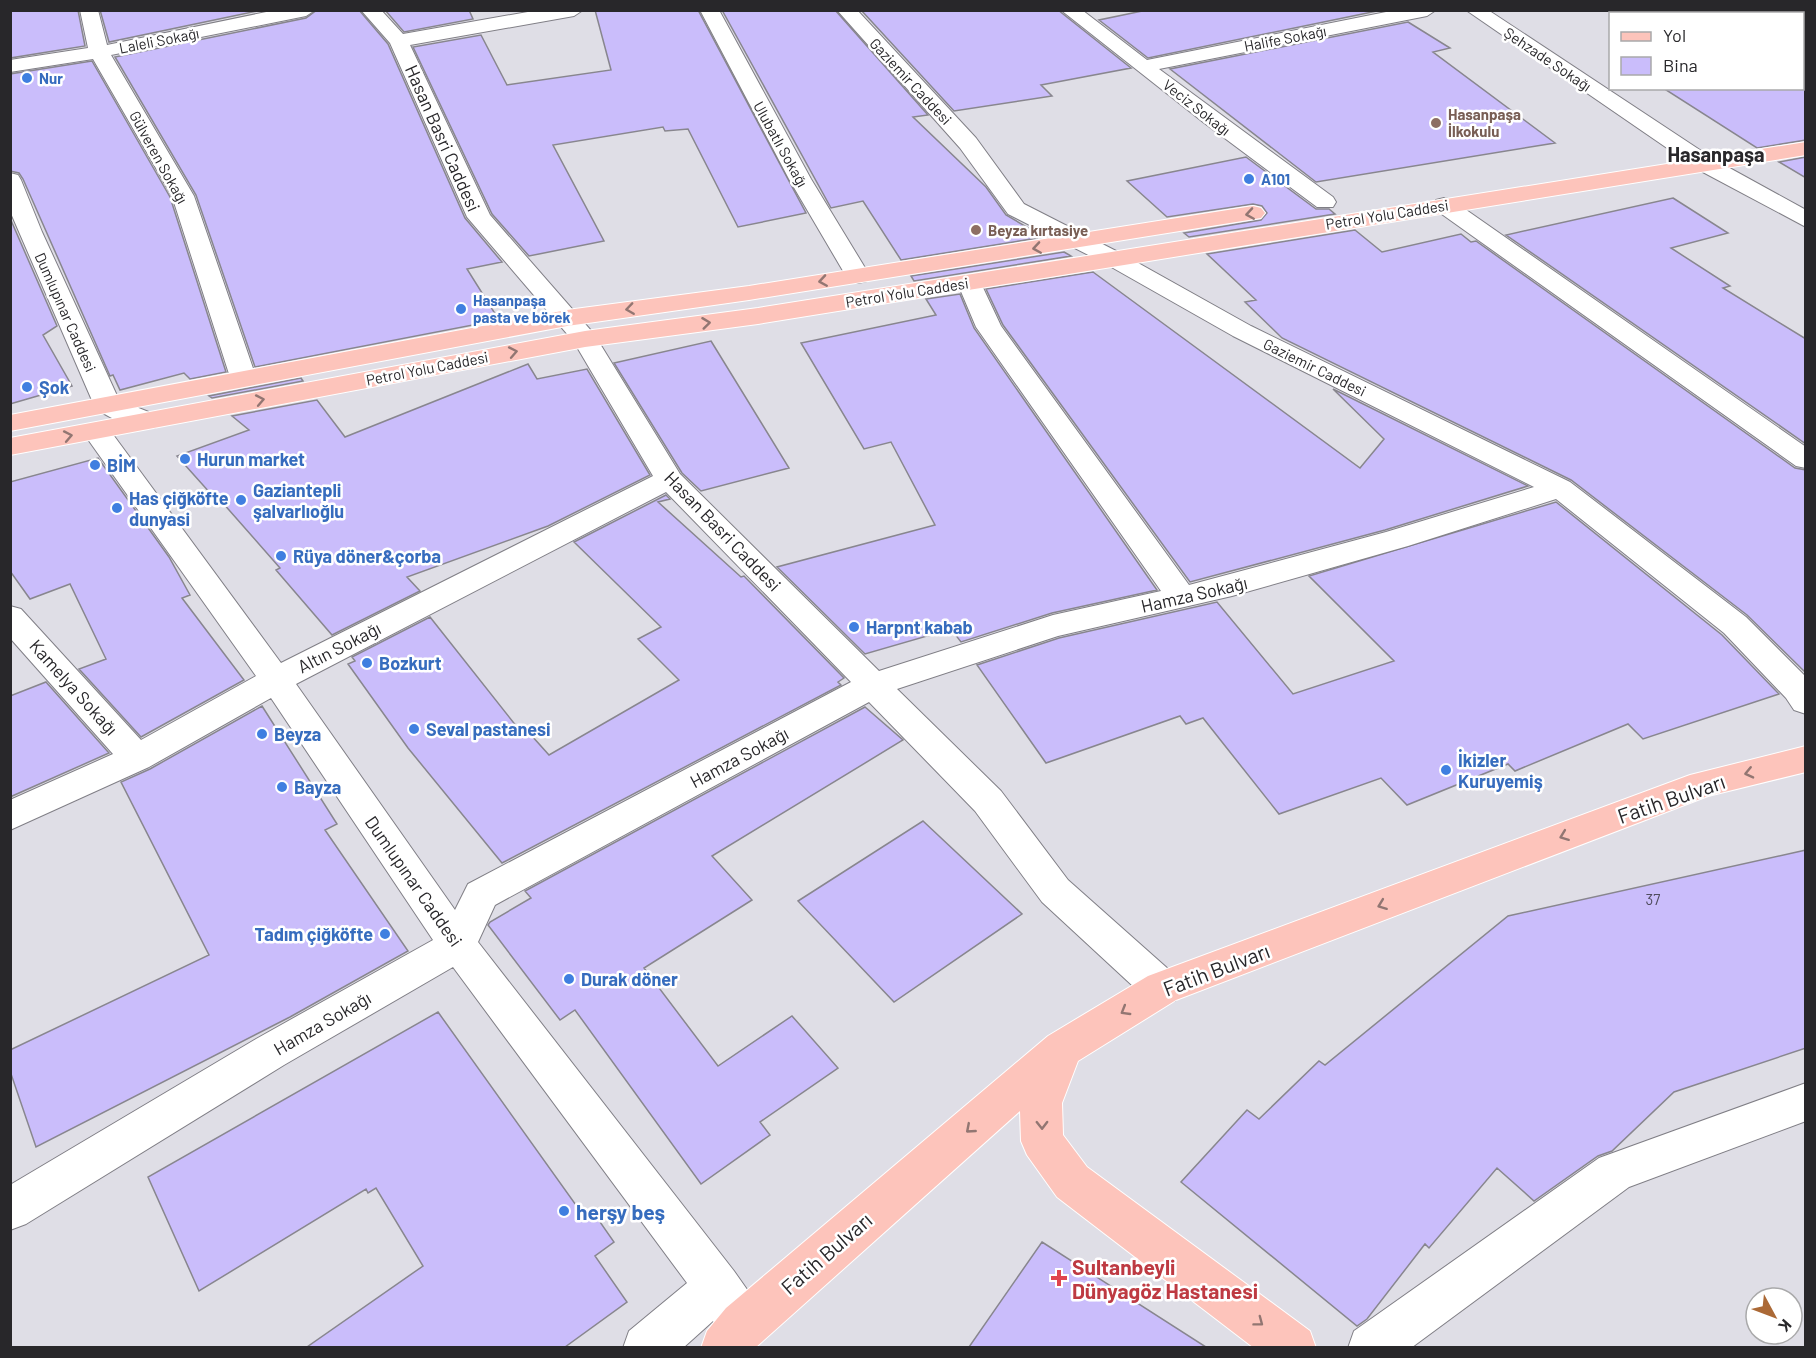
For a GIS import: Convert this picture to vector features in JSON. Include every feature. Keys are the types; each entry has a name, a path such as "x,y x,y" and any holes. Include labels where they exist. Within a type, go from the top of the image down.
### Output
{"main road":[{"name":"Petrol Yolu Caddesi","path":"10,447 243,377 576,328 758,316 1114,259 1681,147 1806,126"},
{"name":"Petrol Yolu Caddesi","path":"1436,195 1707,165 1806,148"},
{"name":"Petrol Yolu Caddesi","path":"146,421 576,328 858,276 1337,200"},
{"name":"Petrol Yolu Caddesi","path":"10,423 102,418"},
{"name":"Fatih Bulvarı","path":"733,1336 1062,1049 1162,988 1702,784 1806,759"},
{"path":"1062,1049 1041,1103 1042,1141 1072,1182 1293,1347"}],"street":[{"name":"Gülveren Sokağı","path":"89,10 99,52 183,196 243,377"},
{"name":"Laleli Sokağı","path":"10,66 99,52 306,10"},
{"name":"Hasan Basri Caddesi","path":"370,10 399,41 479,217 576,328 669,479 988,801 1056,891 1162,988"},
{"path":"399,41 573,10"},
{"name":"Ulubatlı Sokağı","path":"709,10 800,179 858,276"},
{"name":"Gaziemir Caddesi","path":"846,10 968,143 1016,208 1077,242 1114,259 1242,331 1560,489 1735,625 1798,690 1806,702"},
{"name":"Veciz Sokağı","path":"1070,10 1210,118 1337,200"},
{"name":"Halife Sokağı","path":"1144,66 1427,10"},
{"name":"Şehzade Sokağı","path":"1475,10 1707,165 1806,220"},
{"name":"Dumlupınar Caddesi","path":"10,180 102,418 276,680 458,945 718,1287 733,1336"},
{"path":"1436,195 1806,460"},
{"path":"969,282 989,327 1181,597"},
{"path":"102,418 146,421"},
{"name":"Altın Sokağı","path":"10,816 137,758 276,680 669,479"},
{"name":"Hamza Sokağı","path":"10,1209 270,1052 458,945 482,895 873,685 1053,626 1181,597 1397,539 1560,489"},
{"name":"Kamelya Sokağı","path":"10,616 137,758"},
{"path":"1371,1347 1614,1172 1806,1102"},
{"path":"646,1347 718,1287"}],"building":[{"path":"10,10 78,10 85,46 10,58"},
{"path":"100,10 262,10 109,42"},
{"path":"317,10 359,10 388,44 465,218 502,262 467,269 499,320 255,367 196,195 115,57 306,18"},
{"path":"385,10 469,10 473,19 404,32"},
{"path":"595,10 698,10 806,213 738,227 688,129 665,131 663,127 553,145 604,241 529,256 492,214 413,47 481,35 507,85 611,70"},
{"path":"722,10 835,10 928,115 913,117 986,187 1006,215 1044,237 901,260 863,201 831,208"},
{"path":"861,10 1058,10 1131,68 1041,85 1052,96 954,111"},
{"path":"1147,10 1382,10 1148,58 1099,20"},
{"name":"Hasanpaşa İlkokulu","path":"1408,22 1450,48 1433,52 1555,143 1316,182 1170,69"},
{"path":"92,61 170,197 226,372 190,379 184,373 120,390 113,375 110,376 23,179 19,173 10,171 10,74"},
{"path":"1806,88 1806,140 1757,148 1666,90 1804,90"},
{"path":"1246,157 1316,209 1329,209 1335,214 1189,237 1184,233 1261,220 1267,213 1262,206 1253,204 1167,217 1127,181"},
{"path":"1806,157 1806,178 1779,162"},
{"path":"1673,198 1728,233 1671,248 1730,286 1723,288 1806,339 1806,444 1506,235"},
{"path":"10,218 57,326 43,335 72,386 10,404"},
{"path":"1355,230 1382,252 1461,234 1471,242 1476,241 1795,468 1806,470 1806,673 1747,615 1571,480 1282,338 1245,302 1256,300 1207,254"},
{"path":"1064,252 1071,256 914,281 911,276"},
{"path":"1093,272 1360,468 1384,439 1333,389 1528,486 1385,530 1190,582 1003,325 986,289"},
{"path":"960,294 974,328 1157,590 1052,613 961,642 951,629 865,654 777,567 935,525 891,442 864,449 801,343 936,315 926,299"},
{"path":"711,341 789,468 701,491 682,473 614,363"},
{"path":"528,364 537,379 587,369 650,475 548,526 407,577 420,591 332,635 276,570 280,568 222,502 219,503 177,456 249,430 232,416 317,400 345,437"},
{"path":"301,378 303,381 212,398 209,396"},
{"path":"98,458 169,557 190,595 182,598 244,680 141,737 79,669 106,659 70,584 30,599 10,571 10,482"},
{"path":"666,495 670,499 658,502 741,577 744,576 844,678 838,682 841,685 502,863 408,748 348,664 355,661 352,657 430,617 517,727 522,725 549,755 679,680 638,639 661,627 574,542"},
{"path":"1556,502 1722,635 1779,694 1643,739 1628,724 1515,771 1508,764 1407,805 1381,778 1279,814 1203,718 1186,724 1180,716 1046,763 977,665 1059,638 1217,602 1293,694 1394,661 1309,576"},
{"path":"46,682 109,753 10,797 10,696"},
{"path":"262,706 337,824 325,830 408,951 290,1017 36,1147 10,1071 10,1050 209,955 121,782 150,769"},
{"path":"865,707 903,740 712,856 752,900 644,968 718,1066 792,1016 838,1068 760,1122 770,1135 701,1184 575,1010 560,1020 488,925 531,898 525,891"},
{"path":"923,821 1022,914 894,1002 798,901"},
{"path":"1806,850 1806,1048 1674,1092 1612,1151 1598,1156 1534,1201 1497,1168 1429,1248 1425,1244 1367,1319 1357,1326 1181,1182 1247,1110 1259,1119 1319,1061 1325,1065 1508,916"},
{"path":"438,1012 583,1215 591,1209 614,1242 595,1256 627,1302 565,1347 307,1347 423,1266 376,1188 368,1193 366,1189 199,1291 148,1177"},
{"path":"1042,1242 1206,1347 969,1347"}],"place":[{"name":"Nur","path":"27,78"},
{"name":"Hasanpaşa İlkokulu","path":"1436,123"},
{"name":"A101","path":"1249,179"},
{"name":"Beyza kırtasiye","path":"976,230"},
{"name":"Hasanpaşa pasta ve börek","path":"461,309"},
{"name":"Şok","path":"27,387"},
{"name":"Hurun market","path":"185,459"},
{"name":"BİM","path":"95,465"},
{"name":"Gaziantepli şalvarlıoğlu","path":"241,500"},
{"name":"Has çiğköfte dunyasi","path":"117,508"},
{"name":"Rüya döner&çorba","path":"281,556"},
{"name":"Harpnt kabab","path":"854,627"},
{"name":"Bozkurt","path":"367,663"},
{"name":"Seval pastanesi","path":"414,729"},
{"name":"Beyza","path":"262,734"},
{"name":"İkizler Kuruyemiş","path":"1446,770"},
{"name":"Bayza","path":"282,787"},
{"name":"Tadım çiğköfte","path":"385,934"},
{"name":"Durak döner","path":"569,979"},
{"name":"herşy beş","path":"564,1211"},
{"name":"Sultanbeyli Dünyagöz Hastanesi","path":"1059,1278"}],"district":[{"name":"Hasanpaşa","path":"1716,154"}]}
